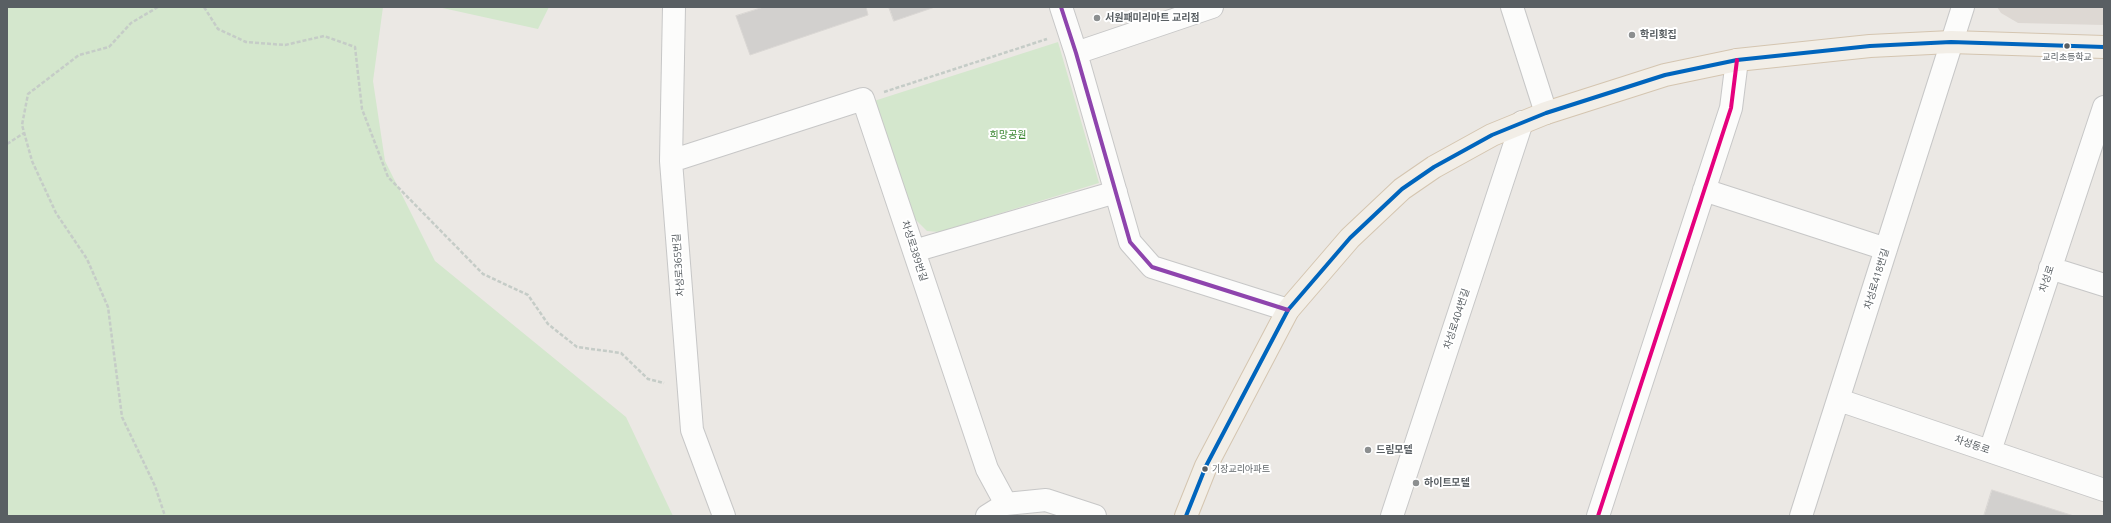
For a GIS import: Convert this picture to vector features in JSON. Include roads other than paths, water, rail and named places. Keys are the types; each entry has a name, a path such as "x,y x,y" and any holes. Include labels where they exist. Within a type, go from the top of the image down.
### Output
{"main road":[{"path":"1186,516 1206,466 1288,310 1350,238 1402,189 1466,148 1522,122 1546,113 1665,75 1737,60 1870,46 1951,42 2104,47"}],"street":[{"name":"차성로365번길","path":"674,7 671,161 692,430 724,516"},
{"path":"1061,7 1076,53 1130,242 1152,267 1288,310"},
{"path":"1076,53 1212,7"},
{"path":"1512,7 1546,113"},
{"name":"차성로418번길","path":"1801,516 1963,7"},
{"path":"1598,516 1731,108 1737,60"},
{"name":"차성로389번길","path":"671,161 863,99 987,470 1006,504"},
{"name":"차성로","path":"1990,451 2104,107"},
{"name":"차성로404번길","path":"1392,516 1522,122"},
{"path":"1704,190 1886,249"},
{"path":"914,251 1116,192"},
{"path":"2050,268 2104,285"},
{"name":"차성동로","path":"1839,400 2104,490"},
{"path":"987,516 1006,504 1046,500 1095,516"}],"place":[{"name":"서원패미리마트 교리점","path":"1097,18"},
{"name":"학리횟집","path":"1632,35"},
{"name":"교리초등학교","path":"2067,46"},
{"name":"드림모텔","path":"1368,450"},
{"name":"기장교리아파트","path":"1205,469"},
{"name":"하이트모텔","path":"1416,483"}],"park label":[{"name":"희망공원","path":"1008,135"}]}
